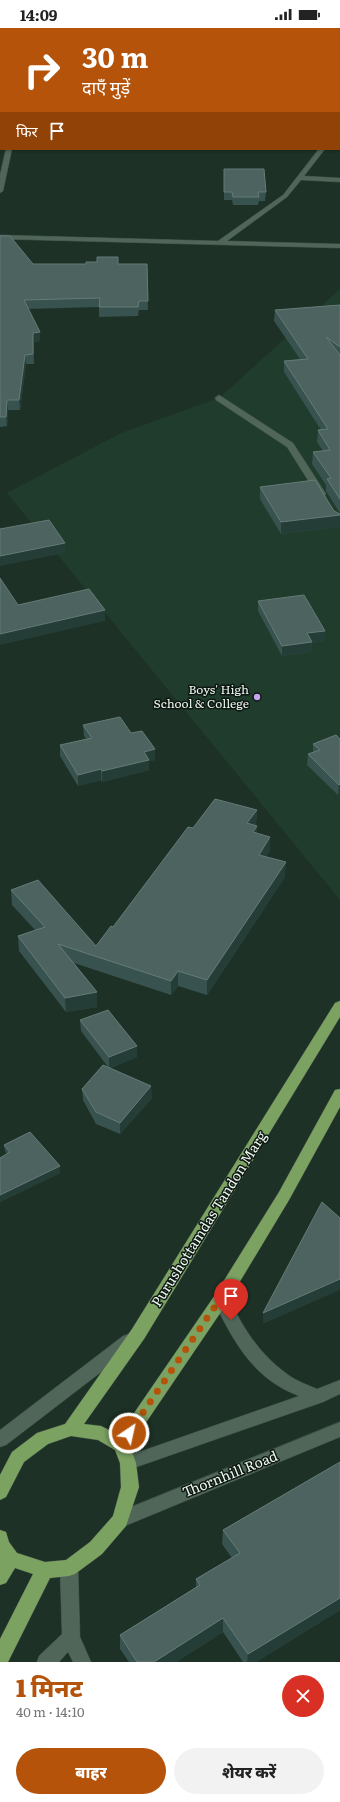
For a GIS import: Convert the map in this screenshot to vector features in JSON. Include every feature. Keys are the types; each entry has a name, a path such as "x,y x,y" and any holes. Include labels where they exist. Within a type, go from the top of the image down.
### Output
{"main road":[{"name":"Purushottamdas Tandon Marg","path":"71,1429 138,1334 340,1006"},
{"path":"121,1445 220,1299 284,1196 340,1094"},
{"path":"0,1491 18,1457 43,1438 71,1429 101,1433 121,1445 128,1464 130,1487 120,1520 96,1548 69,1568 45,1570 11,1559 0,1542"},
{"path":"0,1577 11,1559"},
{"path":"0,1658 45,1570"}],"street":[{"path":"0,191 9,150"},
{"path":"221,242 285,196 321,150"},
{"path":"300,178 340,180"},
{"path":"0,238 340,246"},
{"path":"219,398 290,445 327,503"},
{"path":"220,1299 236,1330 257,1358 282,1380 317,1397"},
{"path":"0,1440 138,1334"},
{"path":"128,1464 317,1397 340,1387"},
{"name":"Thornhill Road","path":"120,1520 340,1429"},
{"path":"69,1568 71,1637 82,1662"},
{"path":"46,1662 71,1637"}],"shaded area":[{"name":"Boys' High School & College","path":"340,289 340,900 7,493 121,433 219,398"}],"building":[{"path":"224,169 264,169 266,192 258,192 259,197 233,197 232,192 224,192"},
{"path":"0,236 10,236 33,264 86,264 86,262 97,262 97,257 118,257 118,264 147,264 148,301 139,301 138,307 99,307 100,298 24,300 40,332 33,333 33,354 25,355 19,400 7,400 6,417 0,417"},
{"path":"340,305 340,347 326,337 340,355 340,499 327,479 331,478 313,452 330,450 318,430 328,429 284,361 308,359 275,310"},
{"path":"315,480 334,511 340,515 281,522 260,487"},
{"path":"49,520 65,543 0,556 0,529"},
{"path":"0,578 18,605 89,589 105,610 0,634"},
{"path":"304,595 325,631 307,633 312,642 282,646 258,601"},
{"path":"120,717 131,733 142,731 155,749 144,752 149,760 78,775 60,745 92,738 83,725"},
{"path":"336,735 340,739 339,785 308,754 320,750 313,744"},
{"path":"215,799 257,810 247,823 257,826 253,832 270,837 259,855 286,862 207,980 178,971 171,981 58,944 97,992 65,998 18,936 45,927 11,890 38,880 96,946 111,926 113,927 188,827 193,828"},
{"path":"108,1010 137,1046 109,1057 80,1020"},
{"path":"103,1065 151,1086 120,1123 96,1112 82,1089"},
{"path":"30,1132 60,1166 0,1195 0,1158 10,1152 4,1145"},
{"path":"322,1202 340,1218 340,1279 263,1313"},
{"path":"340,1462 340,1598 248,1654 223,1618 154,1662 137,1662 120,1635 200,1585 196,1579 240,1553 223,1530"}],"place":[{"name":"Boys' High School & College","path":"257,697"}],"route":[{"path":"129,1433 220,1299 231,1320"}]}
